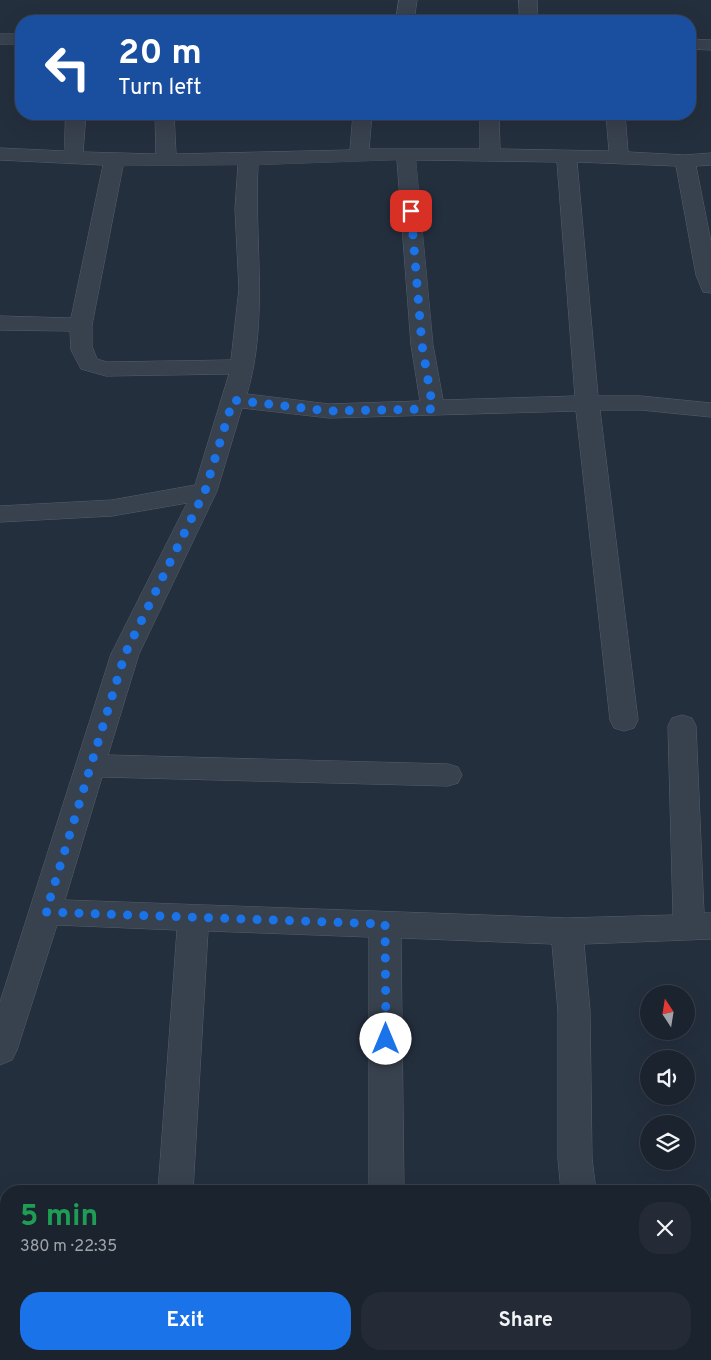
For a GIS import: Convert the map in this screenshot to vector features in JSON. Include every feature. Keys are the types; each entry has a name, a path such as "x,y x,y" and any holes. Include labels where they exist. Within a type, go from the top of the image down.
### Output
{"street":[{"path":"406,15 408,0"},
{"path":"528,0 529,15"},
{"path":"0,38 15,39"},
{"path":"696,44 711,45"},
{"path":"73,159 76,120"},
{"path":"164,120 166,160"},
{"path":"359,155 362,120"},
{"path":"490,120 490,154"},
{"path":"616,120 619,157"},
{"path":"0,154 114,160 248,159 406,154 490,154 567,158 619,157 685,161 711,159"},
{"path":"406,154 422,345 433,409"},
{"path":"567,158 587,402 624,720"},
{"path":"0,1050 46,912 125,654 205,491 233,400 241,367 250,289 245,209 248,159"},
{"path":"114,160 81,325 80,347 82,354 89,364 106,369 241,367"},
{"path":"685,161 706,274 711,287"},
{"path":"0,323 81,325"},
{"path":"233,400 329,411 433,409 587,402 641,403 711,410"},
{"path":"0,514 112,508 205,491"},
{"path":"46,912 600,931 700,926 682,726"},
{"path":"91,766 448,775"},
{"path":"176,1185 193,917"},
{"path":"385,924 387,1185"},
{"path":"567,930 574,1011 575,1159 578,1185"}],"route":[{"path":"386,1039 385,924 46,912 125,654 205,491 233,400 329,411 433,409 422,345 411,211"}]}
